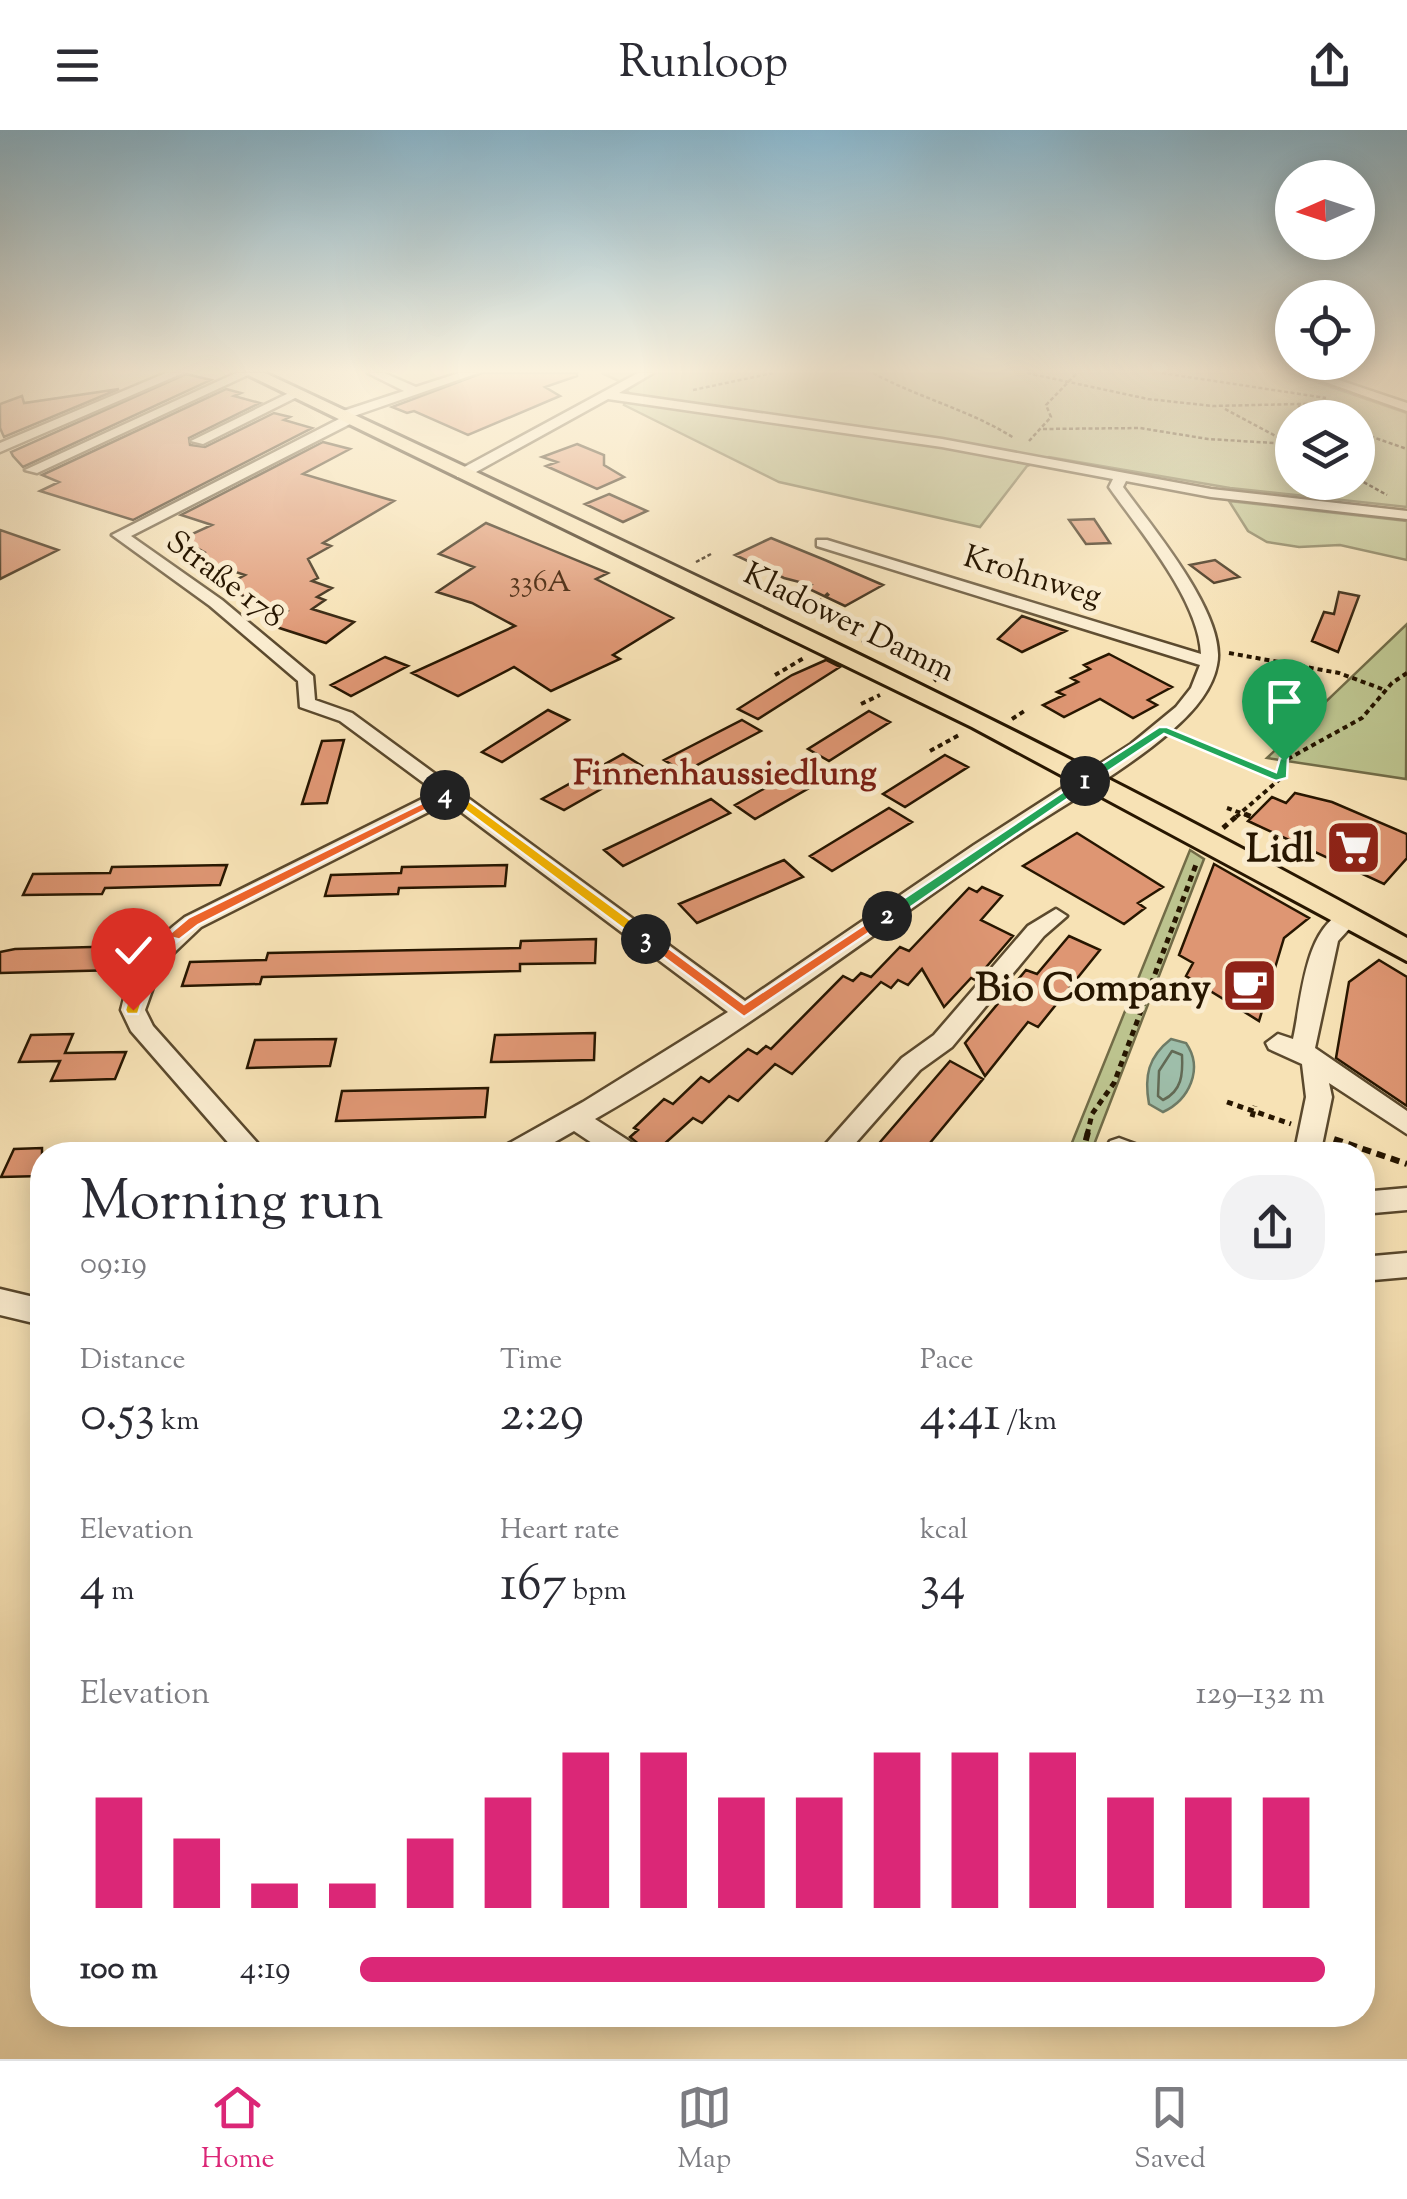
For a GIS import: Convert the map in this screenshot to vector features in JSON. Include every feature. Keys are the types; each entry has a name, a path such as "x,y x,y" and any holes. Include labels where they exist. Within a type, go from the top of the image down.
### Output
{"main road":[{"name":"Kladower Damm","path":"439,463 1090,778 1407,950"}],"street":[{"path":"32,470 48,463"},
{"name":"Straße 178","path":"259,463 120,536 216,603 307,680 306,703 346,717 450,793"},
{"path":"462,474 482,463"},
{"path":"1050,463 1268,501 1407,515"},
{"path":"535,1142 576,1120 744,1012 1163,730 1193,698 1211,656 1203,624 1182,585 1116,487 1121,476"},
{"name":"Krohnweg","path":"822,563 829,546 1211,656"},
{"path":"243,1142 143,1031 133,1010 145,967 160,947 193,922 450,793 744,1012"},
{"path":"841,1142 911,1064 943,1041 1036,931 1056,916"},
{"path":"1310,1142 1319,1096 1298,1051 1327,938 1349,917"},
{"path":"1298,1051 1407,1124"},
{"path":"576,1120 611,1142"},
{"path":"1375,1202 1407,1199"},
{"path":"1375,1268 1407,1265"},
{"path":"0,1302 30,1309"}],"path":[{"path":"1375,489 1390,497"},
{"path":"799,621 829,593"},
{"path":"856,648 876,634"},
{"path":"774,675 811,654"},
{"path":"1211,656 1340,674 1382,688"},
{"path":"931,683 946,670"},
{"path":"1221,830 1281,778 1284,761 1300,748 1361,719 1382,688 1407,673"},
{"path":"860,704 887,690"},
{"path":"1010,720 1026,710"},
{"path":"930,751 968,730"},
{"path":"1163,730 1281,778"},
{"path":"1227,808 1252,817"},
{"path":"1085,1142 1092,1114 1114,1084 1203,850"},
{"path":"1252,1117 1255,1106"}],"green space":[{"path":"741,463 1034,463 1027,466 980,527 779,482"},
{"path":"1084,463 1275,463 1275,493 1230,488"},
{"path":"1375,463 1407,463 1407,507 1342,500 1375,500"},
{"path":"1229,501 1407,521 1407,560 1340,545 1299,547 1267,542 1248,531"},
{"path":"1407,624 1406,779 1267,758"},
{"path":"1190,850 1204,859 1095,1142 1072,1142"}],"water":[{"path":"1171,1039 1186,1043 1194,1063 1193,1073 1180,1100 1163,1112 1149,1104 1147,1085 1153,1060"}],"building":[{"path":"68,463 244,463 133,520 40,491 59,482 42,475"},
{"path":"282,463 324,463 303,474 394,501 323,543 331,546 308,559 318,578 312,581 332,588 317,597 325,600 312,609 354,622 326,643 267,624 287,611 221,588 245,575 190,557 204,552 181,539 212,525 181,515"},
{"path":"604,463 624,477 597,489 546,466"},
{"path":"609,494 647,511 623,522 585,504"},
{"path":"1094,519 1110,543 1086,544 1069,520"},
{"path":"486,523 608,573 596,579 673,618 613,655 620,659 551,691 514,667 458,696 412,673 515,626 472,603 437,592 474,567 439,554"},
{"path":"0,530 58,550 0,579"},
{"path":"771,538 883,585 845,606 807,588 811,585 784,578 735,555"},
{"path":"1215,560 1239,577 1214,583 1190,565"},
{"path":"1339,592 1359,596 1338,652 1312,641 1324,612 1334,614"},
{"path":"1022,616 1066,631 1022,652 998,639"},
{"path":"1109,654 1172,687 1148,700 1157,705 1133,718 1100,699 1064,717 1043,705 1064,695 1057,692 1078,682 1071,678 1090,669 1084,665"},
{"path":"385,657 408,666 351,696 331,685"},
{"path":"826,660 840,667 758,719 738,709 792,675"},
{"path":"548,710 569,720 502,762 482,752"},
{"path":"869,711 890,722 829,761 808,749"},
{"path":"742,720 761,731 684,772 664,760"},
{"path":"344,740 327,803 302,804 322,741"},
{"path":"623,754 642,766 564,810 542,799"},
{"path":"945,755 968,767 905,807 883,794"},
{"path":"811,762 832,775 755,819 735,805"},
{"name":"Lidl","path":"1295,793 1332,802 1407,834 1407,858 1384,884 1248,821 1272,797 1286,803"},
{"path":"711,799 730,813 623,866 604,850"},
{"path":"889,808 912,822 832,871 810,856"},
{"path":"1077,833 1163,887 1138,903 1145,908 1124,924 1023,866"},
{"path":"784,860 803,877 697,923 679,904"},
{"path":"1214,864 1309,918 1284,938 1259,1021 1186,976 1193,963 1179,955"},
{"path":"227,865 220,885 105,888 102,894 23,895 33,874 110,873 112,867"},
{"path":"507,865 505,886 399,888 398,894 325,896 331,875 401,873 402,867"},
{"path":"982,887 1002,896 981,920 1013,936 975,980 971,978 944,1007 922,969 908,985 898,980 891,988 881,982 792,1074 775,1064 738,1101 729,1096 702,1123 693,1118 666,1142 636,1142 630,1137 638,1130 634,1128 664,1099 673,1104 701,1077 709,1082 748,1049 757,1054 766,1046 771,1049 843,976 853,981 861,973 871,977 900,947 909,951 969,888 977,892"},
{"path":"1069,936 1100,950 1038,1027 1028,1022 985,1076 965,1043 1026,970 1037,974"},
{"path":"596,939 595,963 520,964 520,971 262,977 260,984 182,986 190,962 266,960 268,953 520,948 521,941"},
{"path":"129,946 119,970 0,973 0,952"},
{"path":"1379,960 1407,977 1407,1106 1336,1058 1349,982"},
{"path":"595,1033 594,1060 491,1062 495,1035"},
{"path":"73,1034 65,1053 126,1052 115,1079 51,1081 60,1061 19,1062 31,1035"},
{"path":"336,1039 330,1066 247,1068 255,1040"},
{"path":"950,1061 983,1079 931,1142 880,1142"},
{"path":"488,1088 485,1117 336,1121 342,1091"},
{"path":"30,1148 30,1176 1,1177 14,1149"}],"place":[{"name":"Lidl","path":"1354,847"},
{"name":"Bio Company","path":"1250,986"}],"district":[{"name":"Finnenhaussiedlung","path":"725,772"}],"route":[{"path":"133,1010 136,986 145,967 160,947 193,922 450,793 744,1012 1163,730 1281,778 1284,761"}]}
